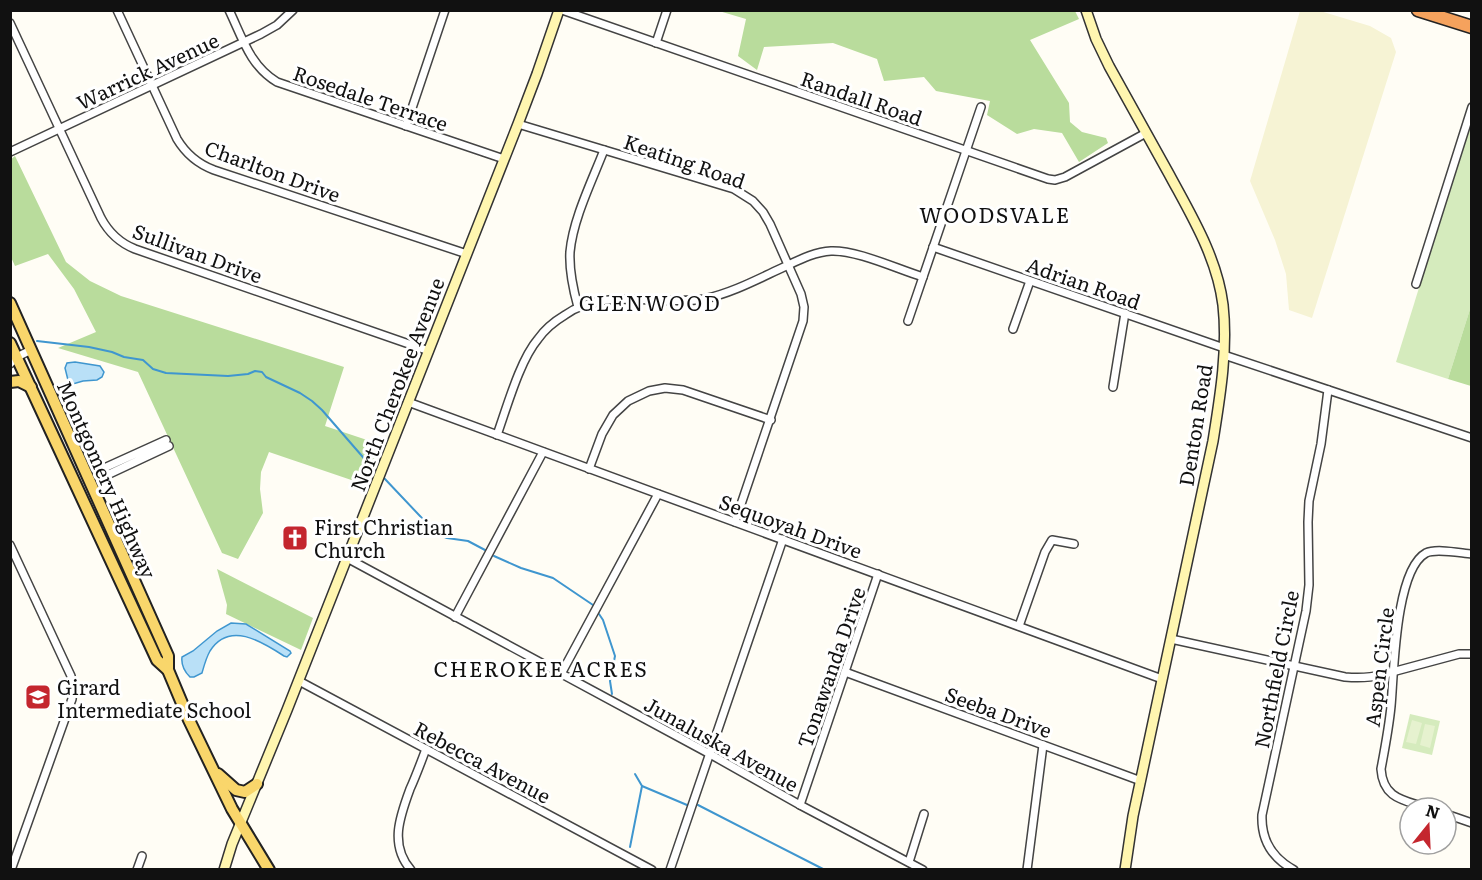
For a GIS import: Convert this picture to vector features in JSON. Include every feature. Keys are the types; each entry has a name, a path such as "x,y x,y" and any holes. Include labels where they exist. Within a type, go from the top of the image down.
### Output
{"highway":[{"path":"1418,10 1472,27"}],"main road":[{"name":"Montgomery Highway","path":"10,303 93,477 168,656 168,670"},
{"name":"Montgomery Highway","path":"10,343 14,361 31,387 157,660 168,670 213,770 241,824 269,870"},
{"path":"10,382 19,381 31,387"},
{"path":"213,770 236,790 245,792 257,784"}],"street":[{"name":"Charlton Drive","path":"117,10 180,145 193,159 206,167 466,254"},
{"name":"Rosedale Terrace","path":"229,10 250,56 259,68 277,82 504,159"},
{"name":"Warrick Avenue","path":"10,152 244,43 277,26 293,10"},
{"path":"406,126 445,10"},
{"name":"Randall Road","path":"560,10 1055,180 1074,173 1146,133"},
{"name":"North Cherokee Avenue","path":"224,870 232,844 299,681 518,124 560,10"},
{"path":"656,44 667,10"},
{"name":"Denton Road","path":"1086,10 1089,23 1102,52 1193,219 1212,261 1223,302 1224,351 1213,441 1133,816 1125,870"},
{"name":"Sullivan Drive","path":"10,23 101,218 109,231 124,244 429,351"},
{"path":"908,321 981,107"},
{"path":"1416,284 1472,107"},
{"name":"Keating Road","path":"518,124 727,187 753,201 770,224 801,294 804,307 803,321 735,522"},
{"path":"578,307 571,281 572,241 577,221 604,150"},
{"name":"Adrian Road","path":"933,247 1224,351"},
{"path":"497,435 518,378 533,346 546,329 578,307 604,300 702,299 740,287 819,253 842,252 856,255 923,278"},
{"path":"1013,329 1030,280"},
{"path":"1113,387 1125,314"},
{"path":"14,361 31,350"},
{"path":"1224,351 1328,390 1472,438"},
{"path":"589,469 602,434 613,415 628,401 649,391 666,388 683,390 771,420"},
{"name":"Northfield Circle","path":"1294,870 1271,850 1264,833 1262,815 1306,611 1309,585 1309,501 1321,444 1328,390"},
{"name":"Sequoyah Drive","path":"408,402 1162,679"},
{"path":"76,485 93,477 102,469 167,443"},
{"path":"455,617 543,452"},
{"path":"561,674 658,494"},
{"path":"670,870 783,540"},
{"path":"1019,626 1045,552 1052,540 1074,544"},
{"path":"10,545 71,676 73,690 11,870"},
{"name":"Aspen Circle","path":"1398,798 1386,789 1381,777 1381,769 1391,708 1400,609 1406,587 1414,566 1428,552 1472,554"},
{"name":"Junaluska Avenue","path":"347,558 923,870"},
{"name":"Tonawanda Drive","path":"800,805 878,574"},
{"path":"1171,639 1358,678 1369,678 1459,654 1472,654"},
{"name":"Seeba Drive","path":"845,672 1141,781"},
{"name":"Rebecca Avenue","path":"299,681 652,870"},
{"path":"1027,870 1042,745"},
{"path":"411,870 401,855 397,836 398,826 426,749"},
{"path":"909,862 924,814"},
{"path":"137,870 142,856"}],"shaded area":[{"path":"1300,11 1320,11 1370,26 1391,38 1396,52 1312,318 1289,310 1286,274 1275,240 1250,181"}],"green space":[{"path":"719,11 1075,11 1079,19 1030,40 1069,103 1070,122 1082,132 1106,138 1108,143 1079,162 1062,133 1034,129 1017,134 987,115 990,101 936,91 924,77 884,81 877,59 833,43 764,47 757,70 738,56 746,19"},
{"path":"1471,120 1471,306 1448,379 1396,362"},
{"path":"15,156 66,262 90,281 121,296 344,367 325,426 382,445 366,485 269,452 261,472 260,489 263,513 238,559 222,553 138,372 58,348 96,332 74,289 48,254 15,266 10,255 10,160"},
{"path":"1471,306 1472,386 1448,379"},
{"path":"217,569 313,618 301,650 226,614 227,605"},
{"path":"1410,714 1440,721 1432,755 1402,748"},
{"path":"1412,720 1422,723 1416,744 1406,742"},
{"path":"1425,724 1435,726 1430,748 1420,745"}],"water":[{"path":"67,363 100,366 104,372 102,377 73,384 68,380 65,368"},
{"path":"231,623 246,624 291,653 287,657 246,637 236,635 226,637 210,651 202,673 190,677 182,663 182,657"}],"waterway":[{"path":"37,341 112,352 124,357 143,360 153,369 166,373 228,376 255,371 262,372 266,377 312,401 375,471"},
{"path":"384,478 437,534 468,541 485,550"},
{"path":"494,556 521,568 553,578 593,605"},
{"path":"599,614 615,656 610,681 612,694"},
{"path":"635,774 642,786 687,805"},
{"path":"630,847 642,786"},
{"path":"698,805 825,870"}],"place":[{"name":"First Christian Church","path":"295,538"},
{"name":"Girard Intermediate School","path":"38,697"}],"district":[{"name":"WOODSVALE","path":"995,213"},
{"name":"GLENWOOD","path":"650,301"},
{"name":"CHEROKEE ACRES","path":"541,667"}]}
